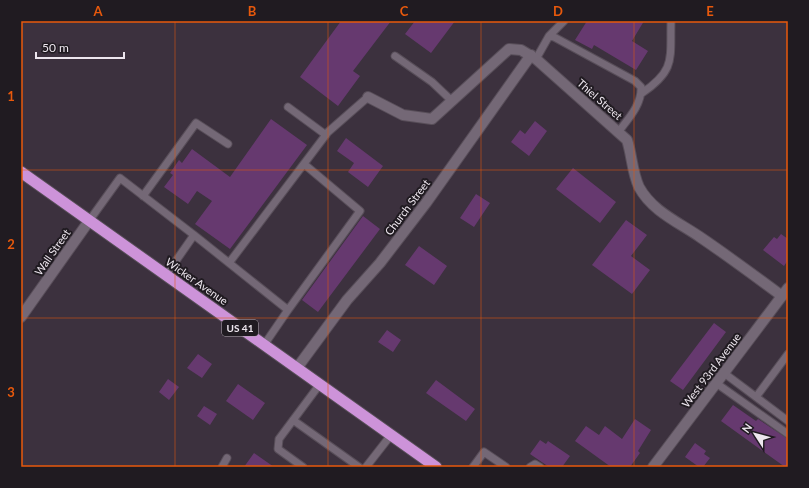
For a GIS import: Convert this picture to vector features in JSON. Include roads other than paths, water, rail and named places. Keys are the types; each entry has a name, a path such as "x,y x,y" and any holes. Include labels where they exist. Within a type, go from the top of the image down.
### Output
{"highway":[{"name":"Wicker Avenue","path":"21,172 436,467"}],"street":[{"name":"Thiel Street","path":"368,97 403,115 432,119 509,49 521,50 534,57 619,131 627,140 631,153 633,170 639,187 656,209 785,292"},
{"name":"Church Street","path":"297,368 348,300 380,263 426,203 534,57"},
{"name":"Wall Street","path":"21,317 89,221"},
{"name":"West 93rd Avenue","path":"653,467 785,292"}],"lane":[{"path":"534,57 549,36 564,21"},
{"path":"619,131 634,111 642,93 658,82 670,65 671,21"},
{"path":"549,36 558,38 635,81 641,87 642,93"},
{"path":"395,56 432,82 452,101"},
{"path":"229,263 326,135 368,97"},
{"path":"288,107 326,135"},
{"path":"143,196 196,123 228,144"},
{"path":"264,345 360,211 304,164"},
{"path":"89,221 120,178 288,310"},
{"path":"166,275 194,235"},
{"path":"756,397 788,354"},
{"path":"724,373 788,421"},
{"path":"716,383 788,434"},
{"path":"303,467 278,449 279,439 320,384"},
{"path":"293,420 359,467"},
{"path":"370,466 391,435"},
{"path":"473,467 484,452 506,467"},
{"path":"222,467 227,458"},
{"path":"530,467 535,464 540,467"}]}
